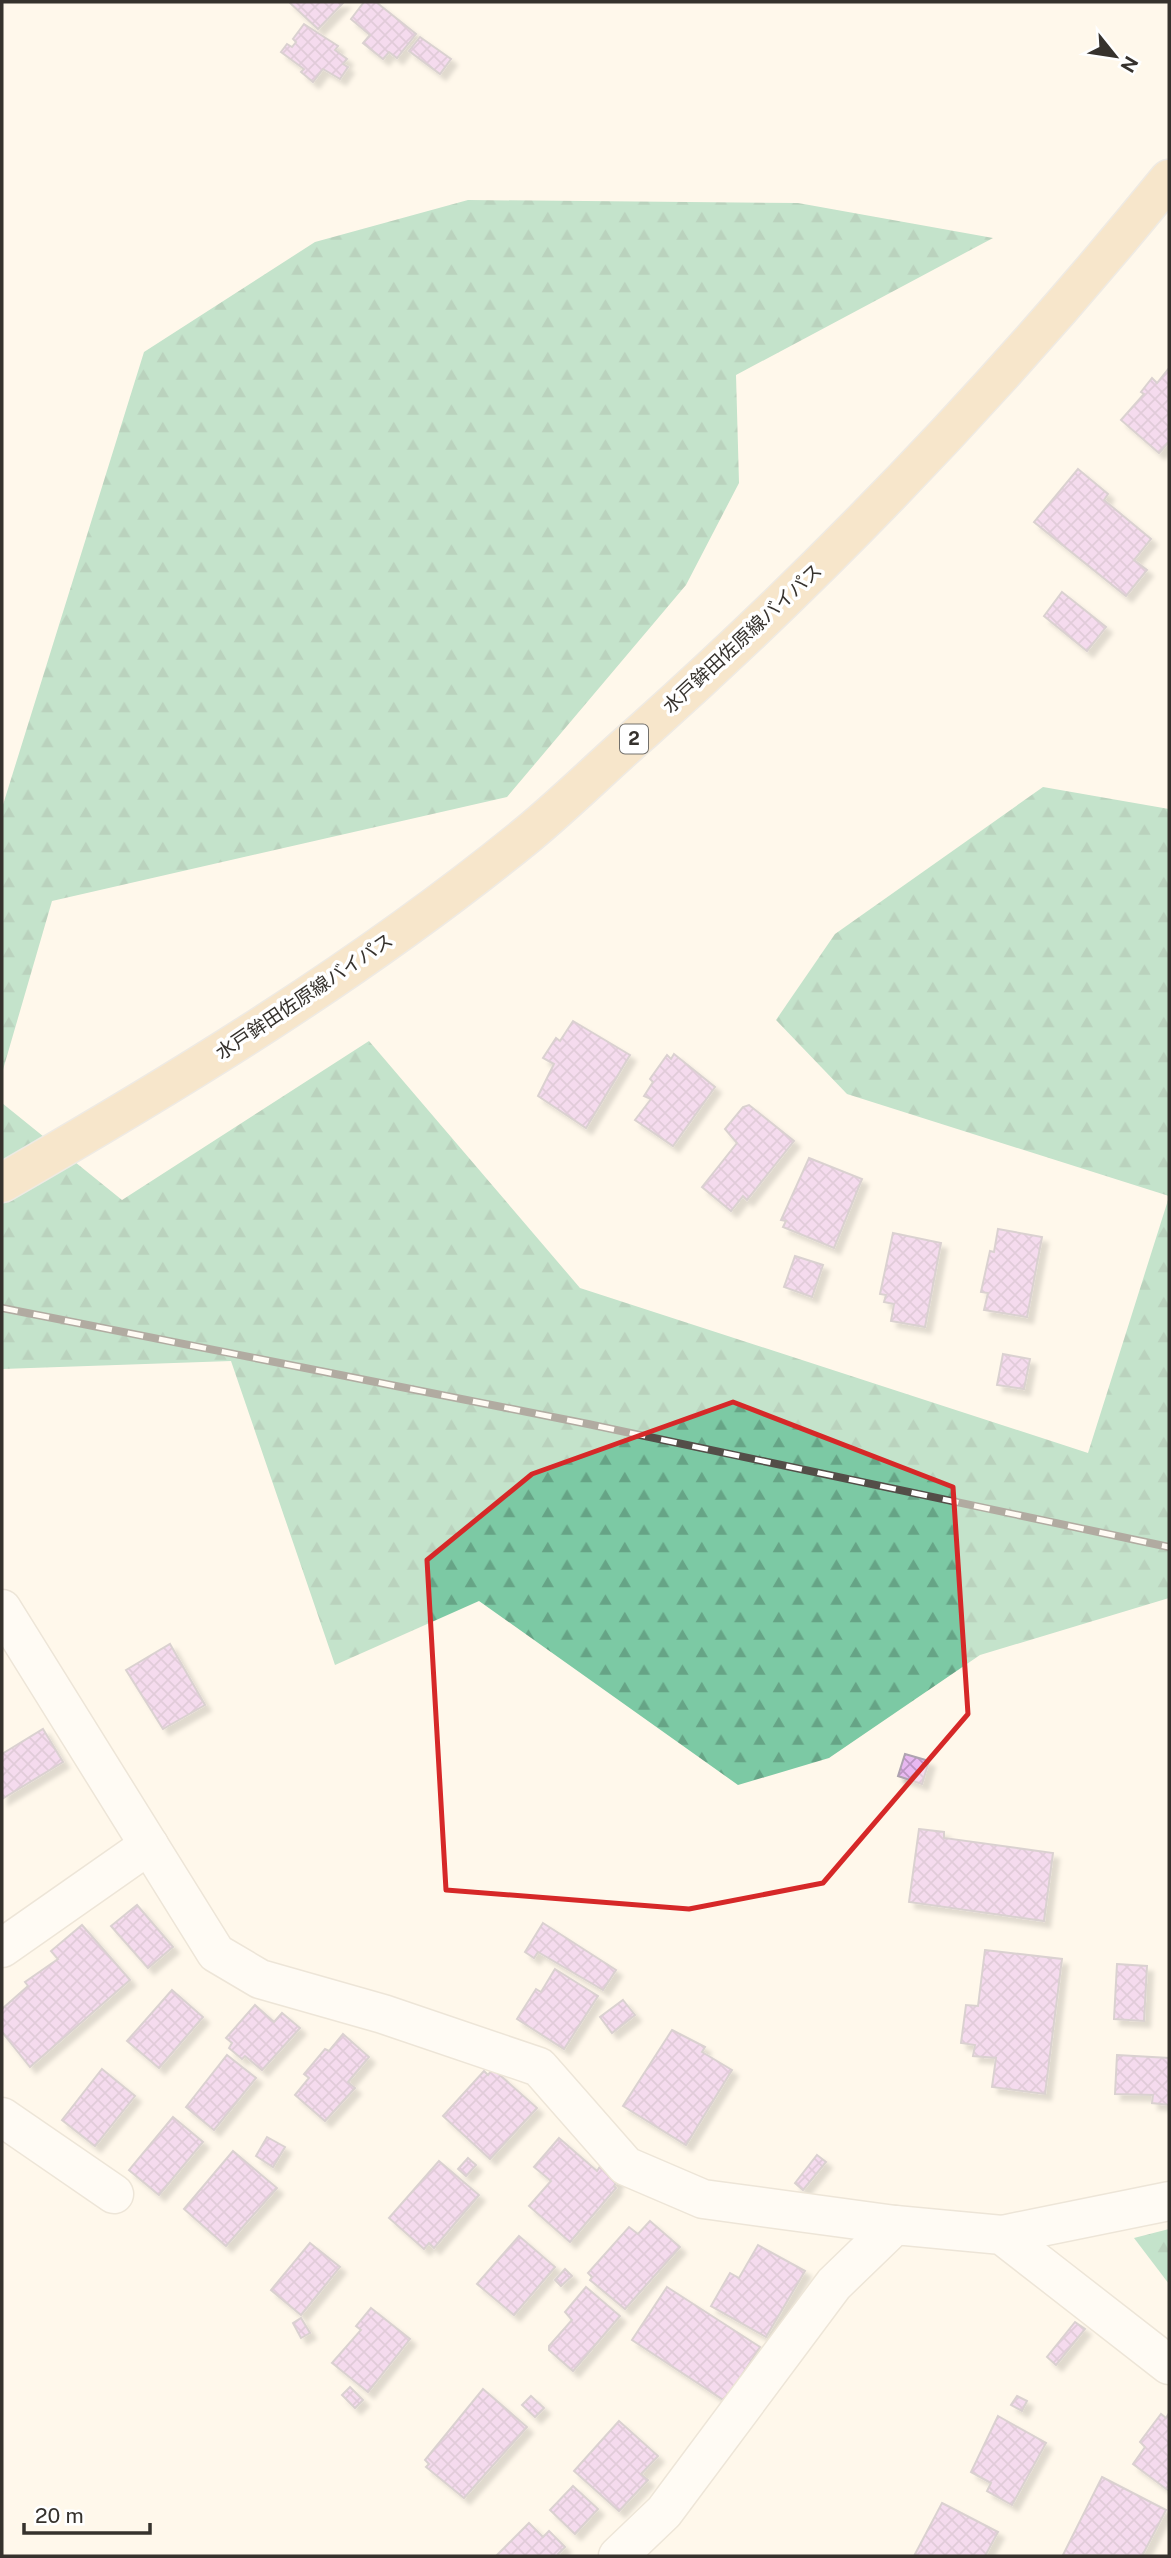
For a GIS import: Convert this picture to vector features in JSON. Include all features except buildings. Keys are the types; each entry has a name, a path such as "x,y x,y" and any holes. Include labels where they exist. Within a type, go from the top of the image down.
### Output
{"main road":[{"name":"水戸鉾田佐原線バイパス","path":"2,1183 182,1079 380,946 527,834 741,643 930,455 1109,253 1169,179"}],"street":[{"path":"2,1609 216,1953 260,1979 383,2014 539,2067 626,2166 704,2199 895,2225 1002,2235 1169,2201"},
{"path":"2,1948 149,1845"},
{"path":"2,2117 114,2194"},
{"path":"618,2556 664,2512 834,2284 895,2225"},
{"path":"1002,2235 1169,2365"}],"highlighted area":[{"path":"733,1402 953,1487 968,1714 823,1883 689,1909 446,1890 427,1560 532,1474"}],"green space":[{"path":"468,200 798,203 993,238 736,375 739,483 686,585 507,797 52,901 2,1073 2,808 144,352 315,242"},
{"path":"1043,787 1169,809 1169,1196 847,1094 776,1020 835,934"},
{"path":"369,1041 580,1288 1088,1453 1169,1197 1169,1598 980,1655 829,1758 738,1785 479,1601 335,1665 231,1361 2,1369 2,1103 122,1200"},
{"path":"1169,2229 1169,2284 1134,2238"}],"railway":[{"path":"2,1308 588,1424 1169,1547"}]}
